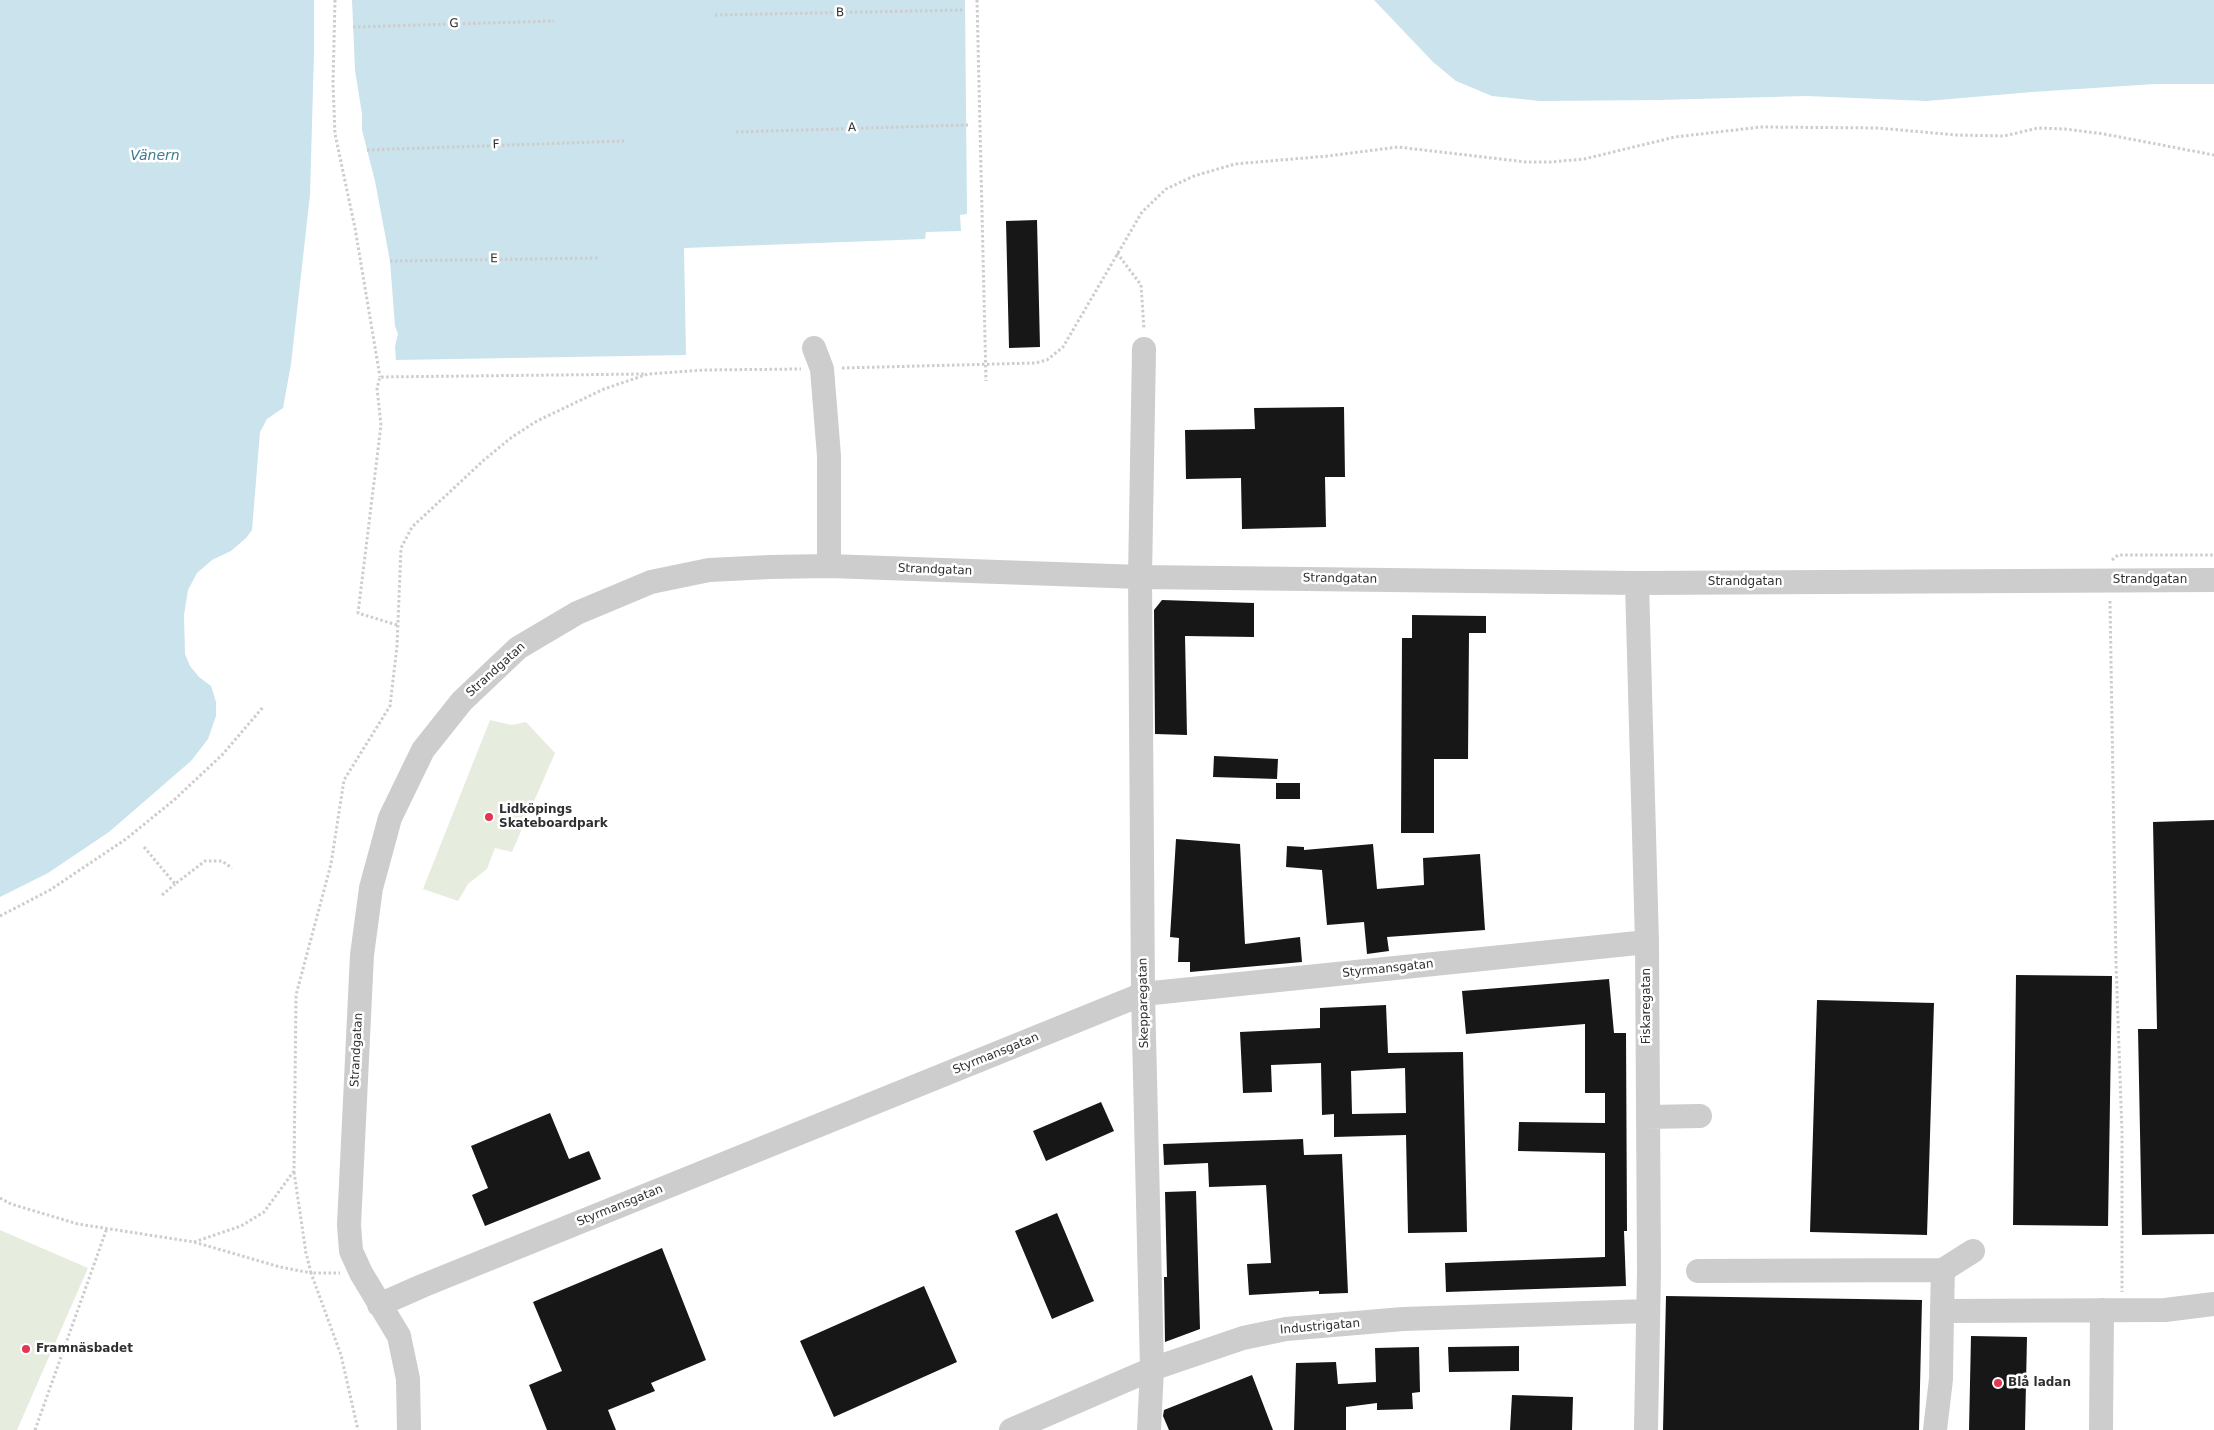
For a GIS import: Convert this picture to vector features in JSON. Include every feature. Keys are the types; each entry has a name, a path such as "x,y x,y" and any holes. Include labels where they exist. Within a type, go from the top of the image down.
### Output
{"street":[{"name":"Skepparegatan","path":"1144,349 1140,577 1143,994 1152,1369 1149,1430"},
{"path":"818,359 828,456 829,566"},
{"name":"Strandgatan","path":"409,1430 410,1402 405,1361 399,1336 361,1274 351,1251 349,1225 362,955 371,888 390,818 423,750 462,701 518,648 577,613 651,582 709,570 829,566 1140,577 1637,583 2214,580"},
{"name":"Fiskaregatan","path":"1637,583 1647,942 1648,1311 1646,1430"},
{"name":"Styrmansgatan","path":"379,1305 431,1282 1143,994 1647,942"},
{"path":"1648,1117 1700,1116"},
{"path":"1698,1270 1943,1270 1973,1250"},
{"path":"1935,1430 1941,1378 1943,1270"},
{"path":"1942,1310 2164,1310 2214,1304"},
{"path":"2100,1430 2112,1310"},
{"name":"Industrigatan","path":"1011,1430 1152,1369 1243,1338 1286,1329 1403,1319 1648,1311"}],"path":[{"path":"335,0 334,134 355,228 380,377 377,388 381,425 358,613 397,625"},
{"path":"976,0 984,364 986,381"},
{"name":"B","path":"715,15 965,10"},
{"name":"G","path":"353,27 554,21"},
{"name":"A","path":"736,132 968,125"},
{"path":"380,377 648,374 818,359 1035,364 1047,360 1063,347 1142,212 1166,189 1194,176 1234,164 1328,156 1398,147 1526,162 1551,162 1584,159 1675,137 1761,127 1878,128 1956,135 2004,136 2038,128 2104,134 2214,155"},
{"name":"F","path":"367,150 624,141"},
{"path":"1118,253 1141,284 1144,312 1144,349"},
{"name":"E","path":"390,261 598,258"},
{"path":"358,1430 341,1355 311,1273 306,1253 294,1171 296,995 331,864 344,780 390,706 401,548 412,527 484,460 538,421 604,389 648,374"},
{"path":"2112,1310 2122,1132 2116,963 2111,563 2118,555 2214,555"},
{"path":"0,916 50,890 126,839 174,800 215,761 264,706"},
{"path":"144,847 175,884"},
{"path":"162,895 205,861 222,861 232,868"},
{"path":"194,1242 240,1226 264,1212 294,1171"},
{"path":"0,1198 11,1204 78,1224 194,1242 280,1267 311,1273 361,1274"},
{"path":"34,1430 107,1228"}],"green space":[{"name":"Lidköpings Skateboardpark","path":"490,720 512,725 526,722 555,753 512,852 495,848 487,869 468,884 458,901 423,889"},
{"name":"Framnäsbadet","path":"0,1230 88,1268 17,1430 0,1430"}],"water":[{"name":"Vänern","path":"0,0 314,0 314,53 310,195 291,364 283,408 267,419 260,432 252,530 231,551 212,560 197,573 188,590 184,615 185,654 190,666 199,677 211,686 216,702 216,716 208,739 191,761 109,832 48,873 0,897"},
{"path":"352,0 965,0 967,214 960,215 961,231 926,232 925,239 684,248 686,355 396,360 395,346 398,334 395,326 390,261 375,181 362,130 362,114 355,70"},
{"path":"1374,0 2214,0 2214,84 2155,84 1927,101 1807,96 1540,101 1492,96 1456,81 1433,62"}],"building":[{"path":"1037,220 1040,347 1009,348 1006,221"},
{"path":"1344,407 1345,477 1325,477 1326,527 1242,529 1241,478 1186,479 1185,430 1255,429 1254,408"},
{"path":"1162,600 1254,603 1254,637 1185,636 1187,735 1155,734 1154,610"},
{"path":"1412,615 1486,616 1486,633 1469,633 1468,759 1434,759 1434,833 1401,833 1402,638 1412,638"},
{"path":"1214,756 1278,759 1277,779 1213,777"},
{"path":"1276,783 1300,783 1300,799 1276,799"},
{"path":"2214,820 2214,1234 2142,1235 2138,1029 2157,1029 2153,822"},
{"path":"1176,839 1240,844 1245,944 1300,937 1302,962 1190,972 1190,962 1178,962 1179,938 1170,937"},
{"path":"1373,844 1377,889 1424,885 1423,858 1480,854 1485,930 1387,937 1389,951 1367,954 1364,922 1327,925 1322,870 1286,867 1287,846 1304,847 1304,850"},
{"path":"2016,975 2112,976 2108,1226 2013,1225"},
{"path":"1609,979 1614,1033 1626,1033 1627,1231 1624,1231 1626,1286 1446,1292 1445,1263 1605,1257 1605,1153 1518,1151 1519,1122 1605,1123 1605,1093 1585,1093 1585,1024 1466,1034 1462,991"},
{"path":"1817,1000 1934,1003 1927,1235 1810,1232"},
{"path":"1386,1005 1388,1053 1463,1052 1467,1232 1408,1233 1406,1135 1334,1137 1334,1114 1322,1115 1321,1063 1271,1065 1272,1092 1243,1093 1240,1032 1320,1028 1320,1008","holes":["1405,1068 1406,1113 1352,1114 1351,1071"]},
{"path":"1101,1102 1114,1131 1046,1161 1033,1131"},
{"path":"550,1113 569,1159 589,1151 601,1179 485,1226 472,1195 488,1188 471,1146"},
{"path":"1303,1139 1304,1155 1342,1154 1348,1293 1319,1294 1319,1291 1249,1295 1247,1264 1271,1263 1266,1185 1209,1187 1208,1163 1164,1165 1163,1144"},
{"path":"1196,1191 1200,1329 1165,1342 1164,1277 1167,1277 1165,1192"},
{"path":"1057,1213 1094,1301 1052,1319 1015,1231"},
{"path":"662,1248 706,1360 651,1383 655,1391 608,1410 616,1430 547,1430 529,1385 562,1371 533,1302"},
{"path":"924,1286 957,1362 834,1417 800,1341"},
{"path":"1666,1296 1922,1300 1919,1430 1663,1430"},
{"name":"Blå ladan","path":"1971,1336 2027,1337 2025,1430 1969,1430"},
{"path":"1519,1346 1519,1371 1449,1372 1448,1347"},
{"path":"1419,1347 1420,1392 1412,1393 1413,1409 1377,1410 1377,1403 1346,1407 1346,1430 1294,1430 1296,1363 1336,1362 1338,1384 1376,1382 1375,1348"},
{"path":"1252,1375 1273,1430 1169,1430 1163,1416 1164,1410"},
{"path":"1512,1395 1573,1397 1572,1430 1510,1430"}],"place":[{"name":"Lidköpings Skateboardpark","path":"489,817"},
{"name":"Framnäsbadet","path":"26,1349"},
{"name":"Blå ladan","path":"1998,1383"}]}
